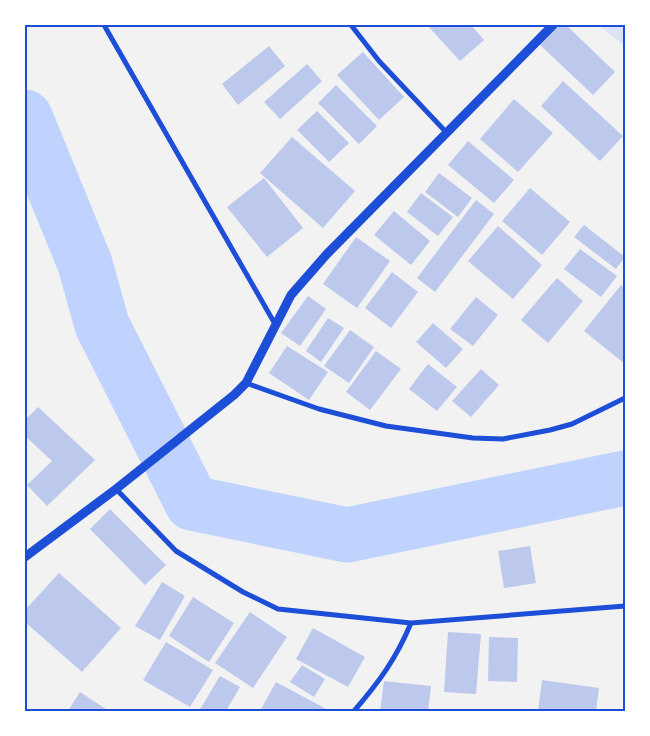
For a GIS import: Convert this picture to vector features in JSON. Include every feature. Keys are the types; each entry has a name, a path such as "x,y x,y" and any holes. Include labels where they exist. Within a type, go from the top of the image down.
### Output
{"street":[{"path":"104,25 275,324"},
{"path":"351,25 378,61 446,132"},
{"path":"25,557 139,472 234,395 246,383 291,296 326,255 553,25"},
{"path":"246,383 319,409 386,426 473,438 503,439 550,430 572,424 625,398"},
{"path":"116,489 176,551 243,592 278,609 411,623 625,606"},
{"path":"354,711 388,670 399,653 411,623"}],"shaded area":[{"path":"598,25 625,25 625,46"}],"building":[{"path":"427,25 471,25 484,40 460,61"},
{"path":"557,25 566,25 615,72 593,95 539,44"},
{"path":"269,46 285,66 238,105 222,84"},
{"path":"363,52 404,97 379,120 337,75"},
{"path":"307,64 322,81 280,119 264,102"},
{"path":"563,81 623,136 600,161 541,106"},
{"path":"336,85 377,126 359,144 318,103"},
{"path":"514,99 553,133 518,172 480,139"},
{"path":"317,111 349,143 329,162 297,130"},
{"path":"292,137 355,191 323,228 260,173"},
{"path":"468,141 514,180 494,203 448,165"},
{"path":"439,173 472,198 458,217 425,192"},
{"path":"264,178 303,228 267,257 227,207"},
{"path":"530,188 570,222 542,255 502,221"},
{"path":"421,193 453,217 438,236 407,212"},
{"path":"476,200 494,214 435,292 417,278"},
{"path":"394,211 430,241 411,265 374,235"},
{"path":"584,225 625,257 616,269 574,237"},
{"path":"498,226 542,265 513,299 468,261"},
{"path":"356,237 390,261 357,308 323,284"},
{"path":"580,249 617,276 601,297 564,269"},
{"path":"392,272 418,292 391,328 365,308"},
{"path":"557,278 583,301 548,343 521,320"},
{"path":"621,285 625,288 625,364 584,331"},
{"path":"308,296 326,309 300,346 281,333"},
{"path":"476,297 498,315 473,346 450,329"},
{"path":"328,318 344,328 321,362 306,351"},
{"path":"433,323 463,349 446,368 416,342"},
{"path":"350,330 374,347 349,383 324,366"},
{"path":"287,346 328,372 309,400 269,373"},
{"path":"376,351 401,369 370,410 346,392"},
{"path":"428,364 457,387 437,411 409,389"},
{"path":"481,369 499,385 471,417 452,401"},
{"path":"38,407 95,460 47,506 27,485 52,461 25,436 25,420"},
{"path":"110,509 166,565 145,585 90,529"},
{"path":"530,546 536,583 504,588 498,551"},
{"path":"59,573 121,628 82,672 25,622 25,610"},
{"path":"162,582 185,596 160,640 135,626"},
{"path":"193,597 234,623 209,662 169,636"},
{"path":"250,612 287,637 253,688 215,663"},
{"path":"313,628 365,657 348,687 296,659"},
{"path":"448,632 481,634 476,694 444,692"},
{"path":"489,637 518,638 517,682 488,681"},
{"path":"166,642 213,670 190,707 143,680"},
{"path":"302,665 325,679 314,697 290,682"},
{"path":"220,676 240,687 226,711 199,711"},
{"path":"542,680 599,688 596,711 538,711"},
{"path":"384,681 431,686 428,711 380,711"},
{"path":"276,682 330,711 260,711"},
{"path":"80,692 109,711 68,711"}],"waterway":[{"path":"25,117 85,264 102,325 192,503 347,535 625,478"}]}
